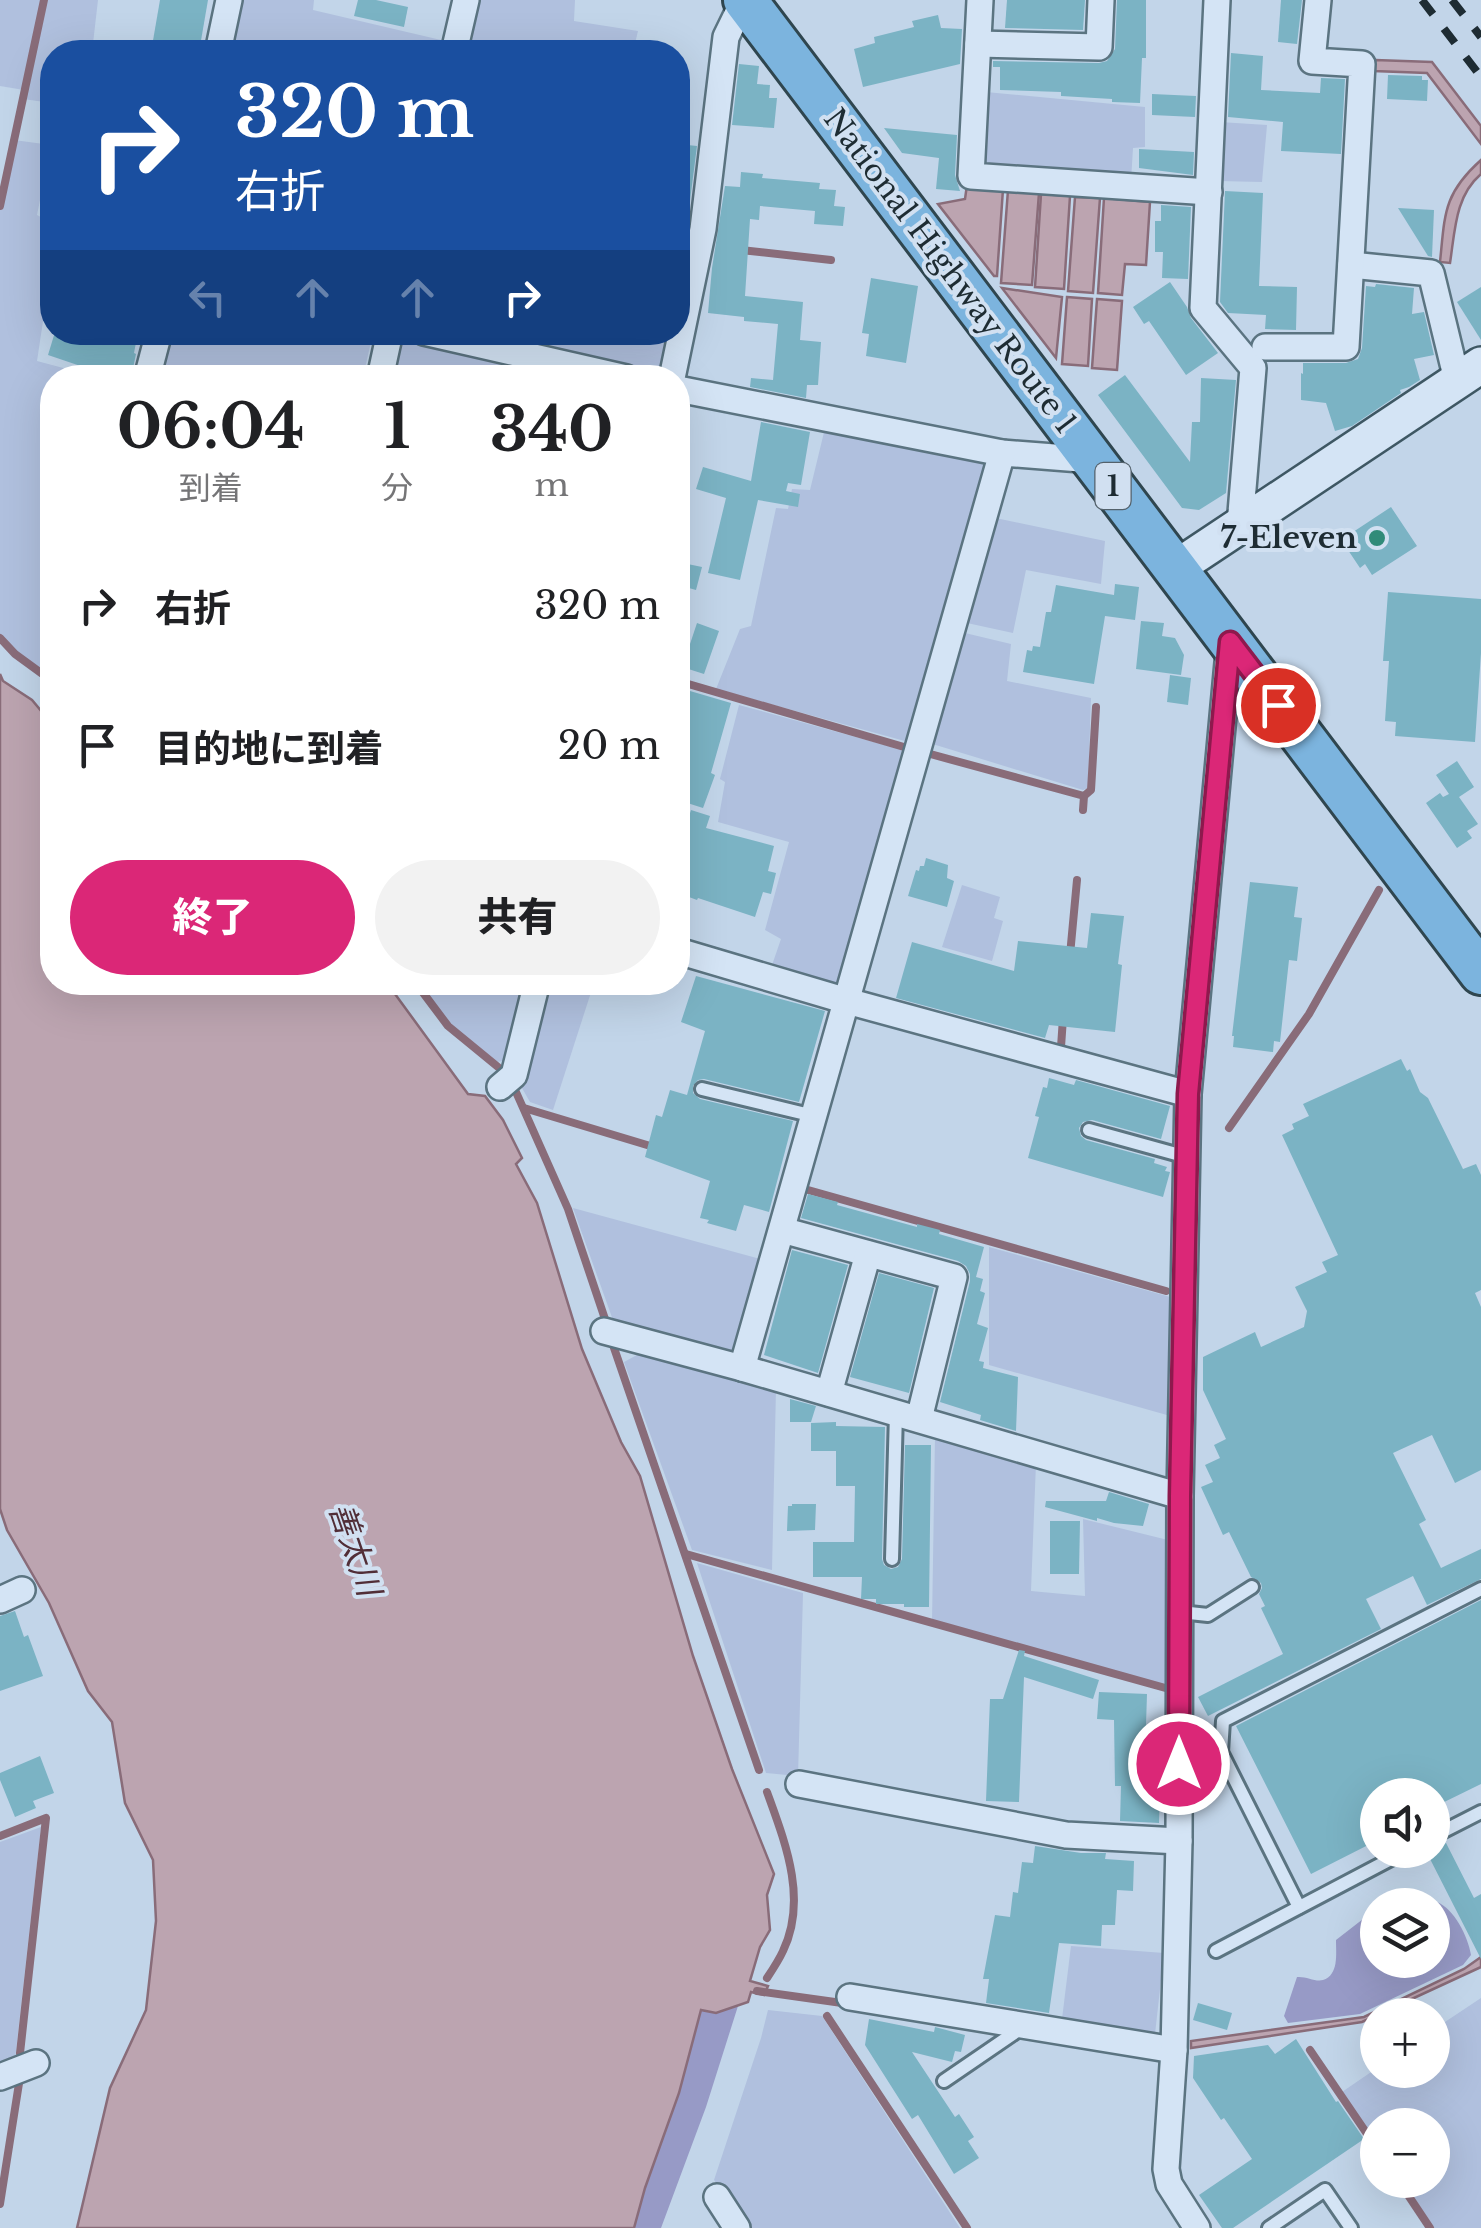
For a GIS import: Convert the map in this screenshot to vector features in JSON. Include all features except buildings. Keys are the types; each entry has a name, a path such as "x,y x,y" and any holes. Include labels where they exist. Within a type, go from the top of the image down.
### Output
{"highway":[{"name":"National Highway Route 1","path":"744,0 1230,642 1477,959"}],"main road":[{"path":"1176,568 1469,372"}],"street":[{"path":"221,40 229,0"},
{"path":"457,40 466,0"},
{"path":"690,294 704,229 726,38 744,0"},
{"path":"980,0 970,176 1208,192"},
{"path":"978,44 1099,47 1101,0"},
{"path":"1217,0 1203,308 1253,368 1240,524"},
{"path":"1265,347 1346,347 1362,64 1312,61 1318,0"},
{"path":"1351,265 1431,273 1469,372"},
{"path":"481,345 569,365"},
{"path":"690,391 1002,453 1092,460"},
{"path":"742,1368 1002,453"},
{"path":"1197,2228 1169,2184 1166,2169 1174,2050 1179,1841 1180,1496 1188,1094 1230,642"},
{"path":"690,955 1188,1094"},
{"path":"500,1087 514,1075 534,995"},
{"path":"782,1230 954,1277 907,1416"},
{"path":"830,1393 868,1254"},
{"path":"604,1330 1180,1496"},
{"path":"799,1784 1066,1834 1179,1841"},
{"path":"850,1997 1174,2050"},
{"path":"0,2078 36,2063"},
{"path":"717,2197 737,2228"}],"lane":[{"path":"702,1089 814,1116"},
{"path":"1088,1130 1188,1157"},
{"path":"892,1559 907,1416"},
{"path":"1180,1612 1208,1615 1252,1587"},
{"path":"1299,1908 1220,1752 1223,1721 1481,1589"},
{"path":"1450,1828 1481,1812"},
{"path":"1216,1951 1374,1868"},
{"path":"944,2081 1024,2026"},
{"path":"1269,2228 1325,2190 1351,2228"}],"shaded area":[{"path":"0,0 98,0 93,40 40,40 40,101 23,99 24,90 0,86"},
{"path":"235,0 314,0 313,10 441,40 227,40"},
{"path":"473,0 575,0 574,21 638,31 636,40 465,40"},
{"path":"986,92 1145,107 1145,147 1133,148 1131,181 986,169 981,161"},
{"path":"1220,122 1267,125 1262,182 1218,181"},
{"path":"14,140 40,144 37,361 52,365 40,365 40,672 0,638 0,200"},
{"path":"166,345 370,345 366,365 160,365"},
{"path":"396,345 435,345 527,365 392,365"},
{"path":"512,345 670,345 666,365 608,365"},
{"path":"826,424 983,454 992,466 912,743 716,689 740,629 751,626 776,508 788,509 792,489 810,490"},
{"path":"991,517 1105,541 1101,584 1026,570 1013,633 967,623 962,619"},
{"path":"965,633 1011,644 1007,681 1091,698 1088,788 1083,790 926,742 957,636"},
{"path":"739,705 910,752 845,981 832,986 771,968 781,939 765,930 789,842 718,822 725,782 720,779"},
{"path":"962,885 1000,897 994,918 1003,921 992,961 942,947"},
{"path":"428,995 525,995 509,1060 497,1062 449,1024"},
{"path":"540,995 590,995 553,1110 530,1102 518,1081"},
{"path":"573,1208 764,1260 736,1357 614,1323"},
{"path":"989,1247 1174,1298 1174,1417 989,1365"},
{"path":"648,1349 776,1388 772,1570 692,1550 624,1362"},
{"path":"935,1436 1036,1463 1031,1591 1085,1596 1083,1519 1172,1541 1169,1689 932,1622"},
{"path":"697,1563 803,1593 798,1776 766,1773"},
{"path":"41,1827 15,2060 0,2066 0,1842"},
{"path":"1450,1913 1467,1940 1471,1955 1463,1965 1450,1971"},
{"path":"1360,1921 1360,1978 1436,1978 1394,1998 1360,1998 1360,2014 1288,2023 1284,2016 1297,1977 1320,1980 1332,1974 1336,1940"},
{"path":"1071,1946 1164,1953 1155,2034 1062,2019"},
{"path":"1481,1998 1481,2228 1434,2228 1414,2198 1450,2198 1450,2108 1360,2108 1360,2119 1342,2092 1360,2080 1360,2088 1450,2088 1450,2019"},
{"path":"738,2006 661,2228 634,2228 679,2093 701,2009 716,2013"},
{"path":"768,2010 822,2016 960,2228 746,2228 714,2180"}],"water":[{"path":"1375,60 1432,62 1481,126 1481,144 1427,73 1374,71"},
{"path":"1481,160 1481,174 1466,193 1458,215 1450,263 1440,262 1448,206 1459,184"},
{"path":"967,185 1003,189 997,276 938,204 965,199"},
{"path":"1008,190 1039,193 1032,285 1001,283"},
{"path":"1041,194 1070,196 1064,289 1035,287"},
{"path":"1075,197 1100,198 1093,293 1068,291"},
{"path":"1104,198 1150,202 1146,265 1125,264 1122,295 1098,293"},
{"path":"1002,288 1062,297 1056,358"},
{"path":"1067,297 1092,299 1088,366 1062,364"},
{"path":"1097,299 1122,301 1117,370 1092,368"},
{"name":"善太川","path":"0,674 3,681 40,710 40,995 396,995 468,1094 485,1096 503,1120 522,1158 516,1164 537,1203 582,1349 621,1442 640,1476 693,1656 774,1874 767,1895 770,1930 760,1947 750,1981 768,1986 764,1995 751,1992 748,2002 716,2013 701,2010 679,2093 634,2228 77,2228 110,2088 146,2010 156,1921 153,1860 125,1803 112,1722 88,1691 49,1603 7,1530 0,1509"},
{"path":"1481,1957 1481,1967 1414,1998 1404,1998 1450,1978"},
{"path":"1360,2018 1360,2022 1191,2048 1191,2041"}],"waterway":[{"path":"0,206 44,0"},
{"path":"741,250 831,260"},
{"path":"0,638 40,672"},
{"path":"690,685 904,747"},
{"path":"1084,796 1091,790 1096,707"},
{"path":"923,752 1084,796 1083,810"},
{"path":"1070,955 1077,880"},
{"path":"1229,1128 1309,1014 1379,890"},
{"path":"425,995 448,1026 498,1067"},
{"path":"1061,1047 1063,1018"},
{"path":"516,1092 568,1209 606,1322"},
{"path":"524,1108 657,1148"},
{"path":"801,1188 1166,1291"},
{"path":"613,1345 759,1770"},
{"path":"686,1554 1169,1689"},
{"path":"767,1792 787,1851 794,1911 781,1954 767,1978"},
{"path":"0,1836 46,1818 20,2053"},
{"path":"757,1991 842,2003"},
{"path":"827,2016 967,2228"},
{"path":"1310,2050 1360,2124"},
{"path":"0,2204 20,2077"},
{"path":"1410,2198 1430,2228"}],"railway":[{"path":"1422,0 1481,77"},
{"path":"1452,0 1481,37"}],"place":[{"name":"7-Eleven","path":"1377,538"}],"route":[{"path":"1179,1764 1188,1094 1230,642 1278,705"}]}
